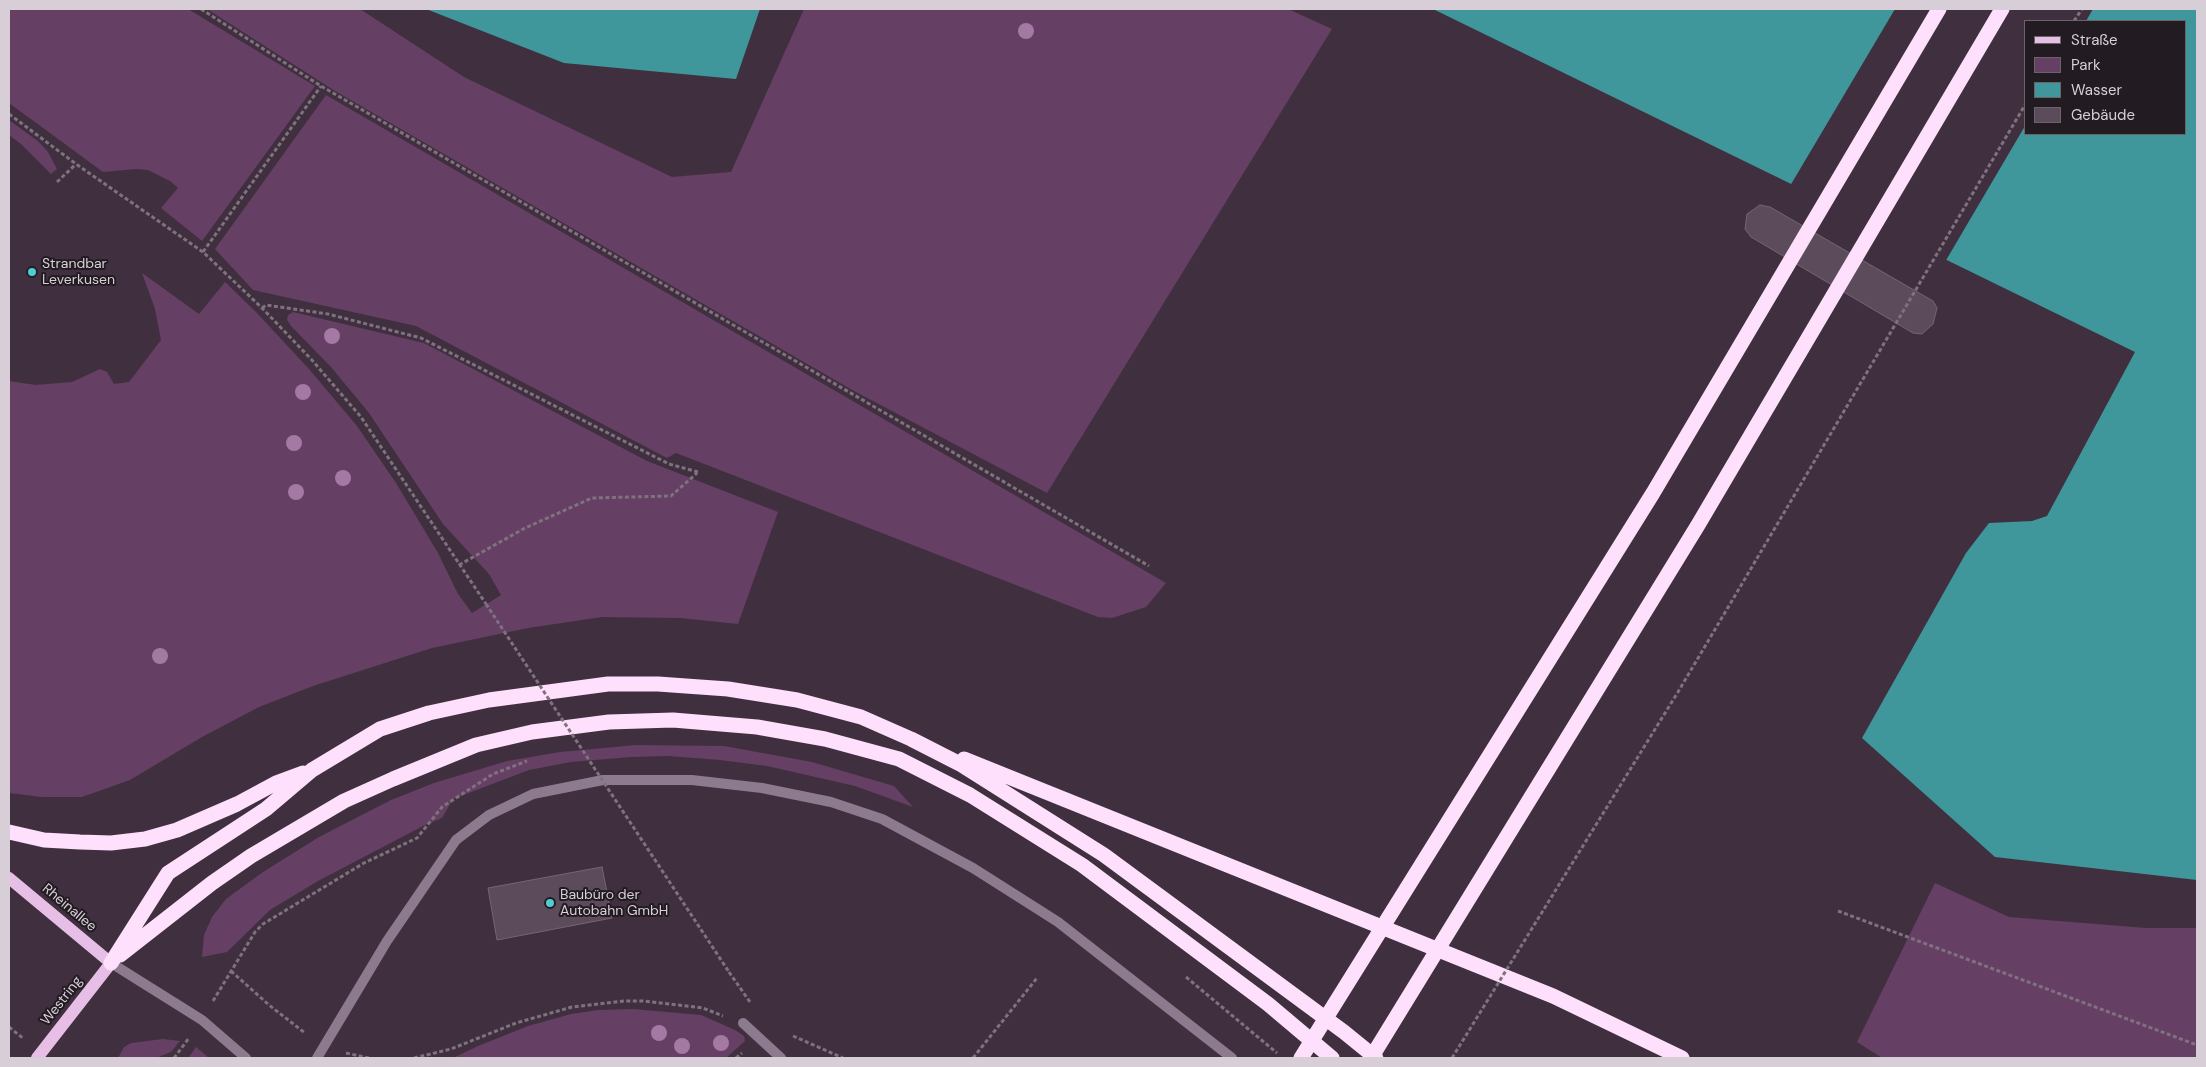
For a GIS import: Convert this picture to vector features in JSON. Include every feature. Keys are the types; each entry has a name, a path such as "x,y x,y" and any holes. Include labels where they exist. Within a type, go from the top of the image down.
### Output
{"highway":[{"path":"1301,1058 1653,493 1939,9"},
{"path":"1371,1058 1698,525 2002,9"},
{"path":"111,962 168,873 266,809 312,770 380,729 403,721 488,700 608,684 658,684 728,689 797,700 861,717 911,739 1036,786 1553,996 1682,1058"},
{"path":"111,962 212,883 251,856 312,819 393,778 476,745 532,732 609,722 673,720 757,727 825,739 899,759 970,795 1082,864 1268,1004 1332,1058"},
{"path":"911,739 960,764 1104,855 1344,1032 1376,1058"},
{"path":"9,832 44,840 80,842 111,843 145,839 177,830 237,804 276,782 312,770"}],"main road":[{"name":"Rheinallee","path":"9,878 111,962"},
{"name":"Westring","path":"37,1058 111,962"}],"lane":[{"path":"317,1058 325,1048 387,941 456,840 489,815 533,794 603,780 692,780 762,788 831,802 882,819 917,836 1058,922 1232,1058"},
{"path":"111,962 202,1020 246,1058"},
{"path":"743,1023 781,1058"}],"path":[{"path":"201,9 321,86 1149,566"},
{"path":"2075,20 2082,9"},
{"path":"203,252 321,86"},
{"path":"1452,1058 1678,692 2024,107"},
{"path":"9,114 76,164 203,252 262,308 311,359 361,417 755,1010"},
{"path":"57,182 76,164"},
{"path":"262,308 266,305 328,314 421,338 669,464 698,472 671,496 592,498 525,528 459,565"},
{"path":"579,747 588,746"},
{"path":"325,1048 269,1005 231,971 255,932 263,924 364,863 417,838 442,808 493,774 534,758"},
{"path":"1838,911 2197,1045"},
{"path":"1179,971 1283,1058"},
{"path":"973,1058 1037,978"},
{"path":"414,1058 429,1057 548,1012 600,1003 624,1001 670,1003 703,1008 743,1023"},
{"path":"9,1027 24,1039"},
{"path":"786,1033 843,1058"}],"green space":[{"path":"9,9 188,9 315,86 202,241 161,208 178,188 170,181 148,170 136,169 103,172 9,103"},
{"path":"207,9 360,9 464,77 672,177 731,172 804,9 1288,9 1332,29 1047,493 854,391 335,91"},
{"path":"326,95 1166,583 1146,607 1112,618 1098,617 676,453 667,458 416,326 253,290 215,249"},
{"path":"9,120 39,142 48,152 57,169 51,174 21,144 9,135"},
{"path":"142,273 199,314 225,282 256,312 309,369 357,426 396,483 438,553 458,594 472,613 501,595 489,574 443,524 369,413 331,367 291,326 287,320 288,315 293,312 424,343 647,461 778,512 738,624 680,618 602,617 528,628 432,648 313,686 259,707 202,737 130,780 82,797 41,797 10,793 9,381 36,385 72,382 100,369 107,372 114,384 129,382 161,340 155,309"},
{"path":"636,745 724,746 812,762 894,786 913,807 855,786 767,766 720,760 668,756 631,757 571,762 529,770 453,799 442,818 318,881 270,910 227,952 202,957 204,935 212,917 226,899 263,872 319,837 391,800 434,783 507,761 560,752"},
{"path":"1935,883 2009,917 2146,928 2197,928 2197,1058 1882,1058 1857,1042"},
{"path":"633,1009 701,1015 735,1030 744,1036 745,1041 726,1058 453,1058 528,1026 571,1014 598,1010"},
{"path":"163,1039 180,1041 171,1052 156,1058 118,1058 124,1047 131,1043"},
{"path":"196,1047 209,1058 188,1058"}],"water":[{"path":"426,9 760,9 736,79 564,63"},
{"path":"1433,9 2197,9 2197,880 1995,857 1862,738 1966,553 1989,523 2032,521 2047,516 2135,352"}],"pier":[{"path":"1895,9 2093,9 2087,20 2024,20 2024,128 1945,262 1790,186"}],"building":[{"path":"1760,205 1770,207 1933,301 1937,308 1933,324 1922,334 1913,333 1751,237 1745,229 1747,214"},
{"name":"Baubüro der Autobahn GmbH","path":"602,867 612,918 497,940 488,888"}],"place":[{"name":"Strandbar Leverkusen","path":"32,272"},
{"name":"Baubüro der Autobahn GmbH","path":"550,903"}]}
